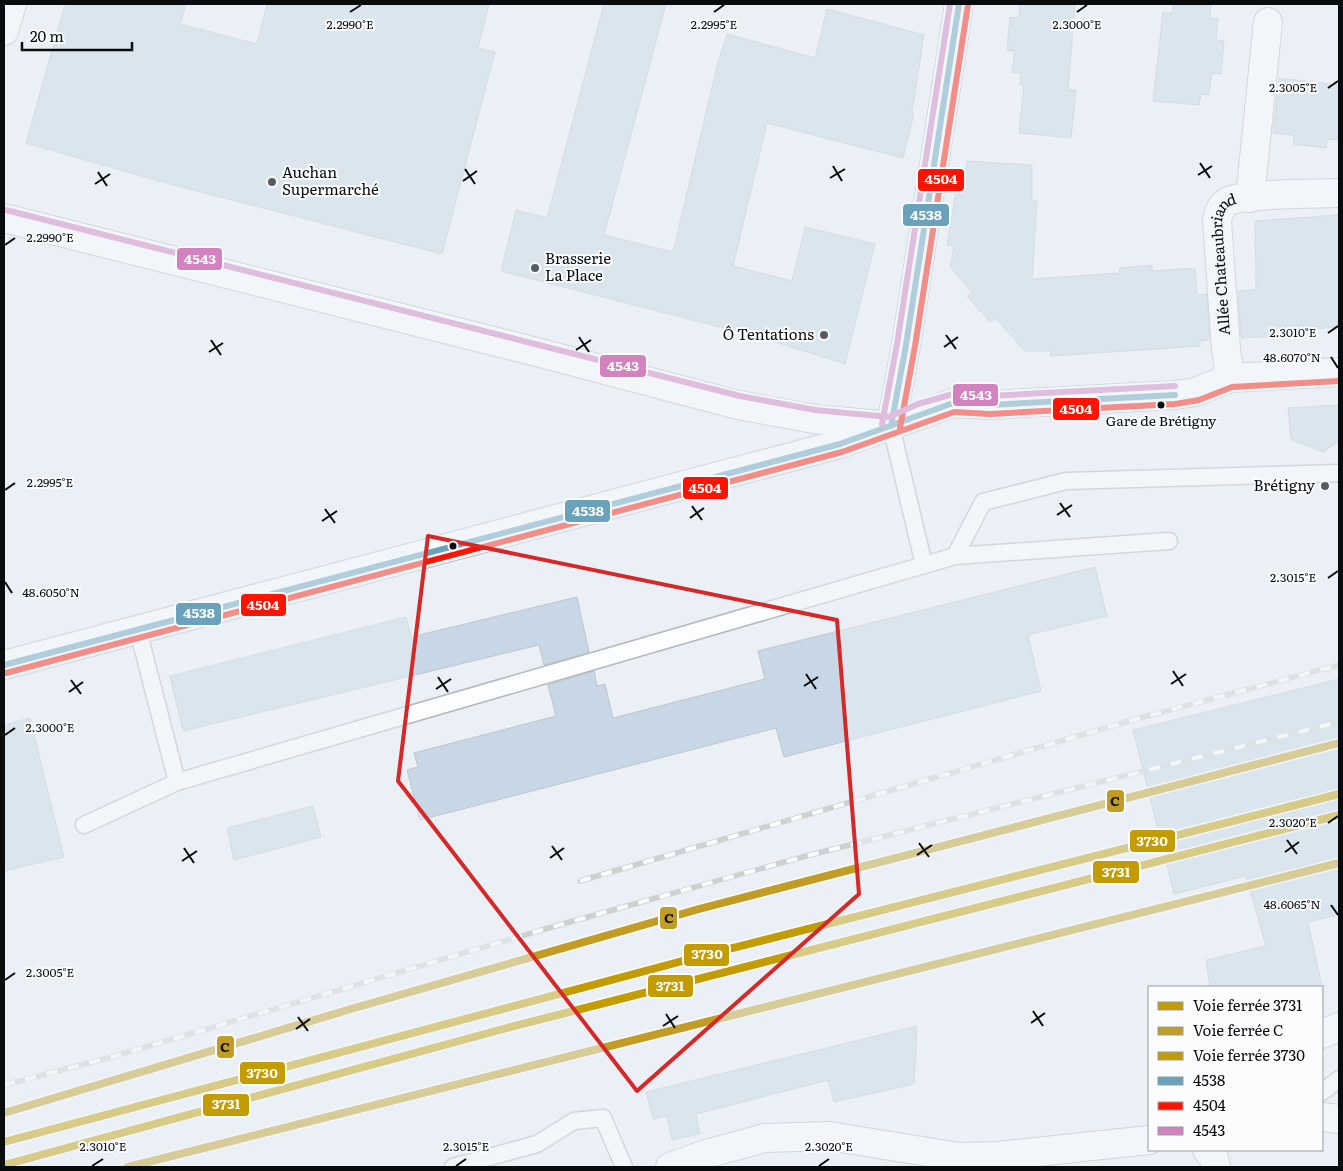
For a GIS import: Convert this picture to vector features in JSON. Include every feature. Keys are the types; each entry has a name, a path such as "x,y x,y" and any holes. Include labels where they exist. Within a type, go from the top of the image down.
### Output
{"street":[{"path":"4,31 12,4"},
{"path":"891,426 906,344 959,4"},
{"name":"Allée Chateaubriand","path":"1250,198 1268,22"},
{"name":"Allée Chateaubriand","path":"1230,378 1226,349 1217,220 1220,208 1229,201 1250,198 1339,192"},
{"path":"4,218 738,405 814,419 891,426"},
{"path":"4,665 840,444 891,426 921,412 953,403 990,405 1175,395 1196,392 1230,378 1339,372"},
{"path":"1323,1034 1339,1027"},
{"path":"1323,1117 1339,1119"},
{"path":"670,1167 706,1154 765,1138 829,1136 959,1157 998,1156 1148,1140"},
{"path":"1208,1151 1214,1158 1216,1167"}],"lane":[{"path":"891,426 924,565"},
{"path":"954,556 983,502 1066,481 1339,473"},
{"path":"84,825 177,782 954,556 1169,541"},
{"path":"138,630 177,782"},
{"path":"1323,1091 1339,1078"},
{"path":"453,1167 537,1144 574,1121 603,1118 624,1167"}],"highlighted area":[{"path":"428,536 837,620 859,894 637,1091 398,781"}],"building":[{"path":"65,4 186,4 180,24 257,44 267,4 489,4 478,48 495,52 442,254 166,183 26,143"},
{"path":"604,4 666,4 604,235 673,252 718,62 727,34 815,58 827,9 924,35 912,112 914,113 903,158 767,123 733,266 792,281 805,227 875,244 845,364 763,338 501,271 516,210 547,218"},
{"path":"1020,4 1075,4 1068,90 1076,90 1071,138 1019,133 1024,85 1020,85 1021,73 1012,72 1015,51 1007,50 1010,17 1019,18"},
{"path":"1173,4 1211,4 1210,18 1218,18 1216,40 1224,41 1221,74 1212,73 1209,95 1201,94 1199,105 1153,101 1163,12 1172,13"},
{"path":"1279,78 1339,85 1339,140 1327,139 1326,148 1293,144 1294,135 1273,133"},
{"path":"967,161 1032,165 1032,201 1037,201 1032,279 1120,273 1119,268 1152,265 1152,271 1195,268 1197,295 1207,294 1210,340 1200,341 1200,346 1051,356 1050,351 1025,351 995,318 990,322 967,296 972,292 950,267 954,246 947,245 957,186 963,187"},
{"path":"1339,215 1339,327 1279,331 1279,336 1241,338 1238,291 1256,289 1255,221"},
{"path":"1339,405 1339,441 1323,452 1291,439 1288,408"},
{"path":"1095,567 1107,616 1028,635 1041,691 784,757 776,728 420,820 407,770 418,767 414,753 556,716 548,685 594,671 597,686 605,684 613,718 765,679 758,651"},
{"path":"577,597 589,652 544,665 539,645 183,731 170,676 406,617 411,637"},
{"path":"1339,679 1339,915 1308,922 1322,986 1210,986 1206,960 1266,946 1246,876 1174,894 1133,730"},
{"path":"30,718 64,857 4,871 4,725"},
{"path":"313,806 321,837 234,860 227,828"},
{"path":"917,1026 914,1084 834,1102 828,1080 696,1114 700,1134 672,1140 667,1116 653,1119 646,1092"}],"railway":[{"path":"580,881 1136,719 1339,665"},
{"path":"4,1085 112,1057 552,927 806,856 1339,722"}],"rail line":[{"name":"C","path":"4,1113 351,1009 699,909 1339,743"},
{"name":"3730","path":"4,1142 705,955 1339,794"},
{"name":"3731","path":"4,1165 503,1029 1339,815"},
{"name":"C","path":"128,1167 1339,863"}],"transit line":[{"name":"4543","path":"882,424 897,344 950,4"},
{"name":"4538","path":"891,426 906,345 959,4"},
{"name":"4504","path":"900,428 915,346 968,5"},
{"name":"4543","path":"6,210 740,396 815,410 889,417 918,404 953,394 990,396 1175,386"},
{"name":"4504","path":"6,673 842,452 954,412 990,414 1175,404 1199,400 1232,387 1339,381"},
{"name":"4538","path":"4,665 840,444 953,403 990,405 1175,395"}],"place":[{"name":"Auchan Supermarché","path":"272,182"},
{"name":"Brasserie La Place","path":"535,268"},
{"name":"Ô Tentations","path":"824,335"},
{"name":"Gare de Brétigny","path":"1161,405"},
{"name":"Brétigny","path":"1325,486"}]}
